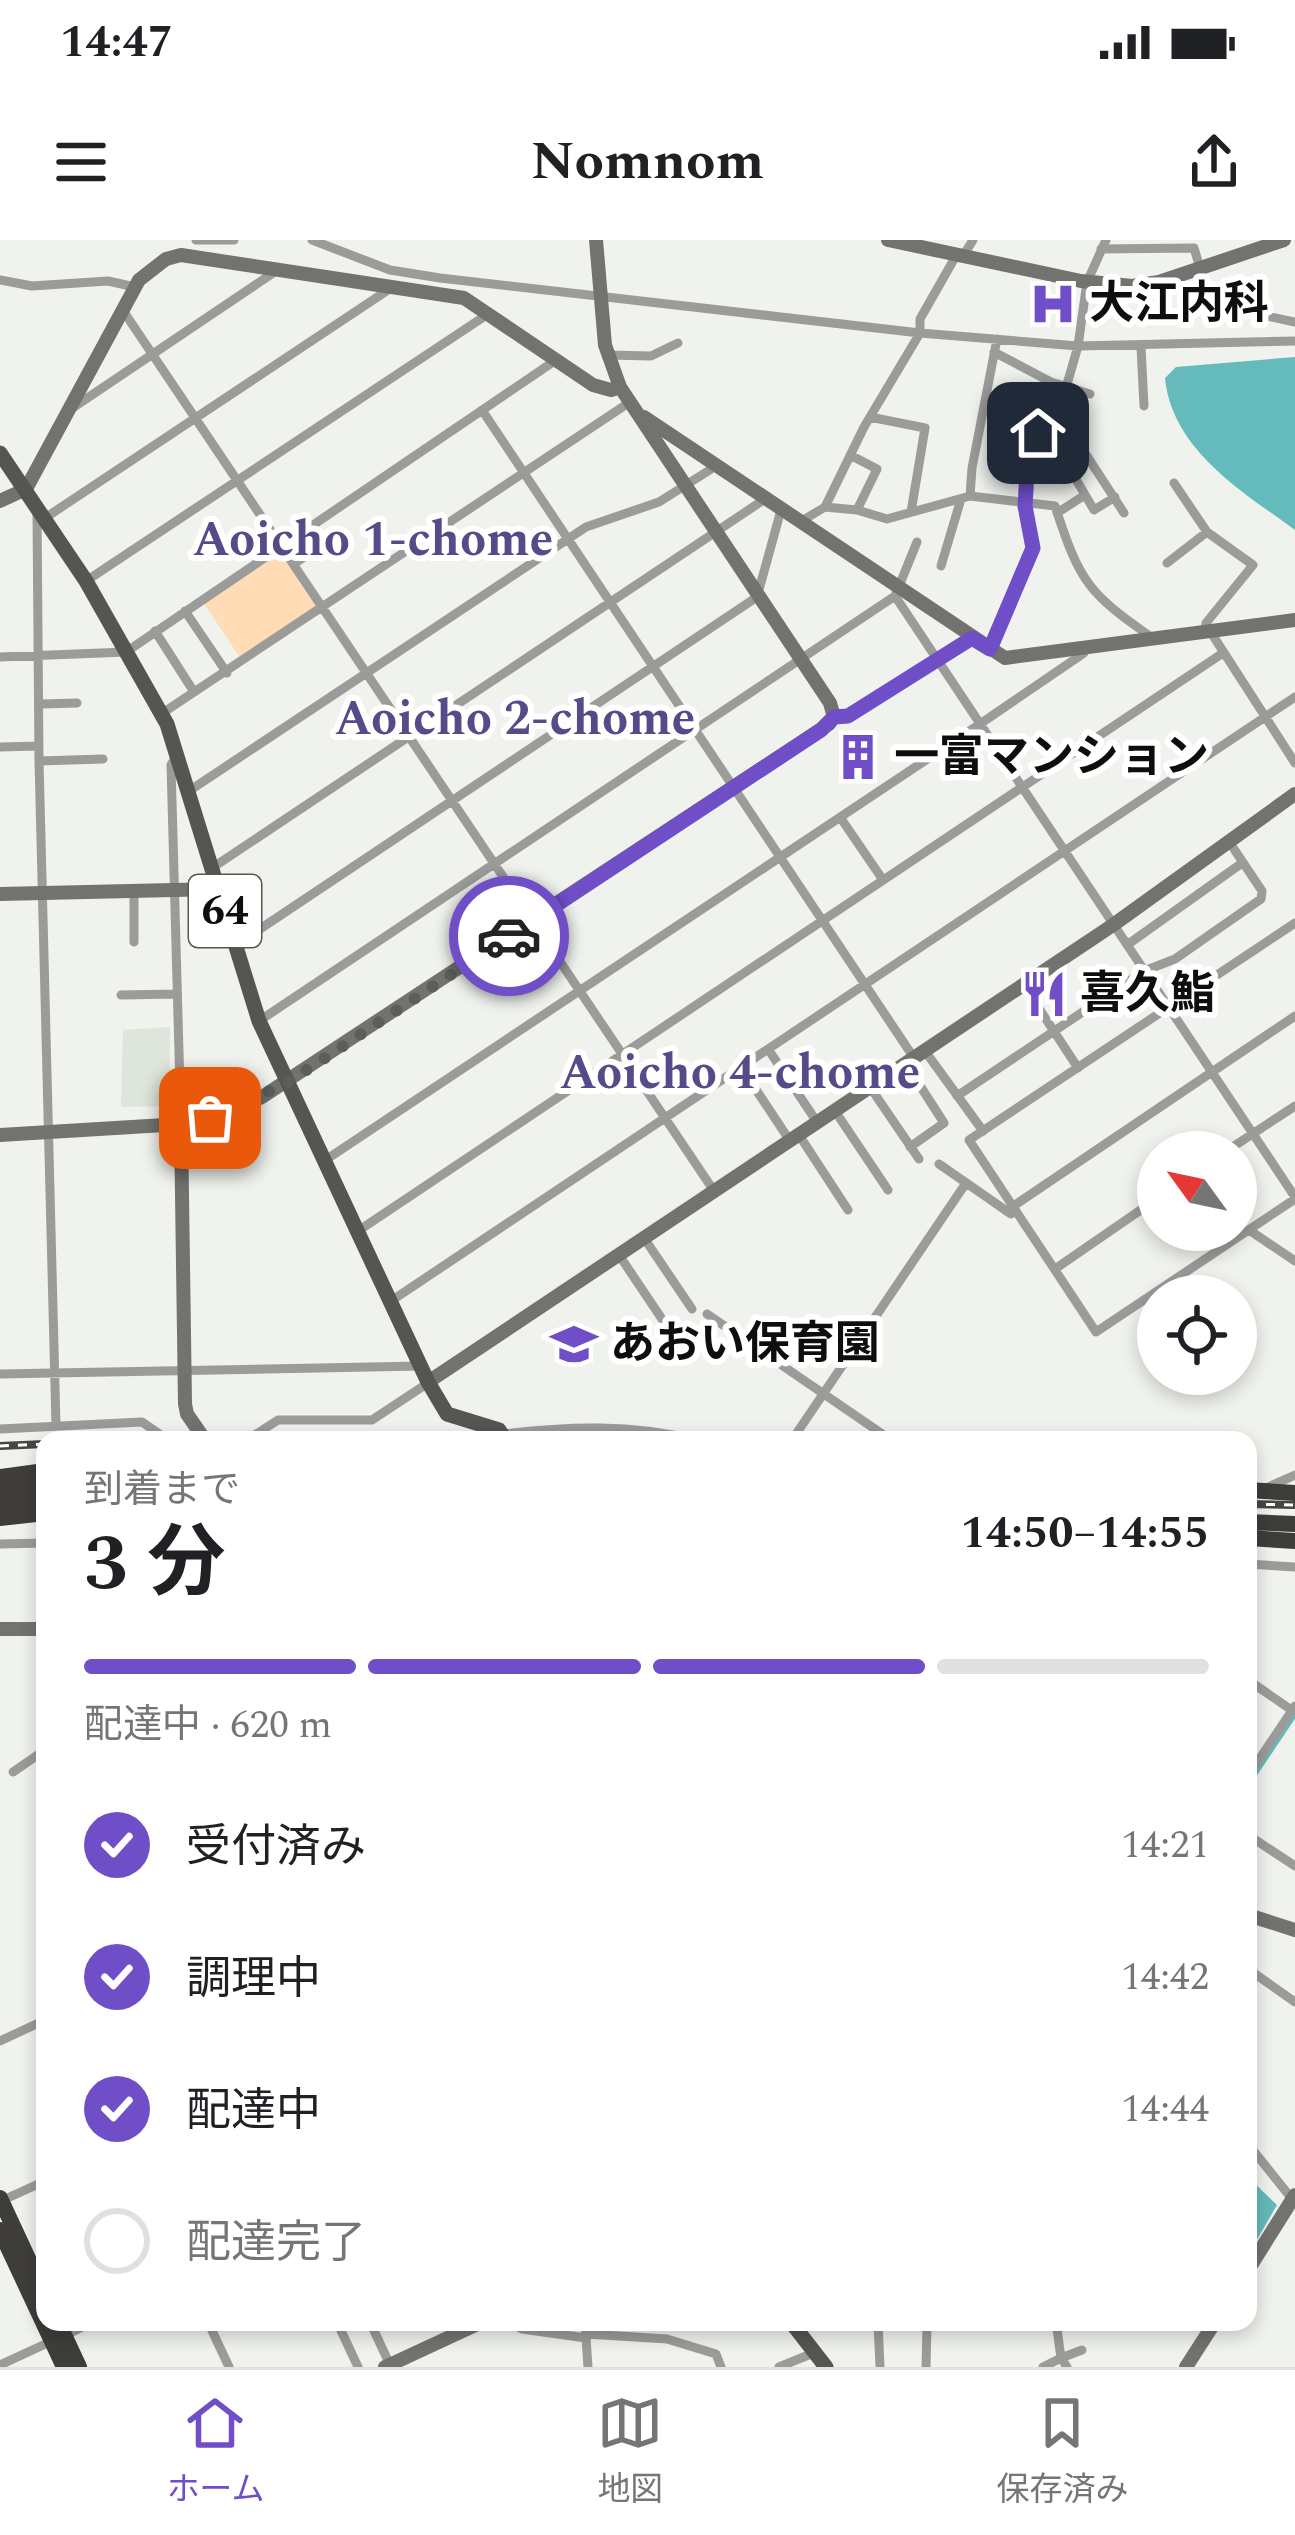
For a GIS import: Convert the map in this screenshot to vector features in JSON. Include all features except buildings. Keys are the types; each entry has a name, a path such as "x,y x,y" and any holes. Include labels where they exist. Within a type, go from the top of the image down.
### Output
{"highway":[{"path":"0,1477 36,1474"},
{"path":"1257,1490 1295,1492"},
{"path":"0,1505 36,1508"},
{"path":"0,1521 36,1511"},
{"path":"1257,1522 1295,1524"},
{"path":"1257,1536 1295,1538"},
{"path":"1,2199 36,2275"},
{"path":"0,2230 36,2294"},
{"path":"58,2333 64,2367"},
{"path":"58,2333 79,2367"}],"main road":[{"name":"64","path":"0,453 86,581 161,714 259,1021 425,1374 447,1414 490,1431"},
{"path":"798,2331 826,2367"}],"street":[{"path":"196,240 234,240"},
{"path":"312,240 390,270 920,333 1078,346 1295,340"},
{"path":"596,240 608,355 620,387 830,704 834,717"},
{"path":"888,240 1087,282 1132,286 1169,279 1284,240"},
{"path":"820,536 850,455 920,333 920,319 973,240"},
{"path":"990,649 1033,548 1025,506 1028,456 1064,387 1078,346 1087,282 1103,245 1194,248 1200,268"},
{"path":"0,501 26,489 135,287 151,268 181,255 464,298 602,389 620,387"},
{"path":"69,410 281,268"},
{"path":"1169,279 1186,299 1295,322"},
{"path":"0,280 32,286 108,281 135,287"},
{"path":"56,1426 39,761 41,511 196,418 391,288"},
{"path":"122,309 714,1191"},
{"path":"86,581 488,314"},
{"path":"941,566 966,497 997,339"},
{"path":"608,355 651,356 678,343"},
{"path":"1141,347 1144,406"},
{"path":"994,352 1064,387 1090,394"},
{"path":"0,657 126,652 556,360"},
{"path":"633,407 898,592 1010,658 1295,620"},
{"path":"161,714 521,474 633,407"},
{"path":"482,410 915,1058 944,1123 910,1147"},
{"path":"870,417 925,428 911,512"},
{"path":"1085,453 1124,513"},
{"path":"850,455 877,469 857,510"},
{"path":"1064,459 1094,510 1115,497"},
{"path":"189,791 602,518 659,502 716,466"},
{"path":"1174,484 1207,532 1253,565 1206,623 1295,763"},
{"path":"1057,513 1085,495"},
{"path":"800,522 827,507 887,519 966,497 1055,506 1073,559 1095,596 1154,638"},
{"path":"212,868 765,499"},
{"path":"236,946 757,597 781,510"},
{"path":"1167,563 1207,532"},
{"path":"259,1021 898,592 917,542"},
{"path":"294,564 320,546"},
{"path":"898,592 938,661 1251,1131"},
{"path":"185,611 227,673"},
{"path":"155,631 194,692"},
{"path":"834,717 848,716 972,638"},
{"path":"324,1161 980,724 1084,653 1084,648"},
{"path":"358,1231 1223,653"},
{"path":"391,1301 1295,698"},
{"path":"41,704 77,704"},
{"path":"0,1135 181,1124 246,1105 287,1083 834,717"},
{"path":"0,747 39,746"},
{"path":"177,753 171,765 184,1370 187,1414 199,1431"},
{"path":"39,761 103,759"},
{"path":"261,1431 278,1420 372,1420 425,1374 619,1255 915,1058 1113,925 1295,794"},
{"path":"840,817 883,880"},
{"path":"957,1096 1144,970 1175,959 1261,899 1262,891 1228,840"},
{"path":"1127,945 1241,863"},
{"path":"0,894 218,889"},
{"path":"134,890 134,942"},
{"path":"1218,1251 1096,1332 1025,1224 1009,1208 969,1140 1295,923"},
{"path":"1023,984 1078,1068"},
{"path":"121,995 177,994"},
{"path":"1009,1208 1295,1016"},
{"path":"768,1049 818,1122"},
{"path":"915,1058 957,1096 983,1131"},
{"path":"741,1067 848,1210"},
{"path":"870,1087 919,1159"},
{"path":"1255,1131 1295,1106"},
{"path":"835,1111 888,1190"},
{"path":"1257,1141 1295,1198 1257,1224"},
{"path":"939,1164 1009,1208"},
{"path":"798,1431 966,1183"},
{"path":"1054,1270 1137,1213"},
{"path":"1257,1236 1295,1262"},
{"path":"644,1238 692,1309"},
{"path":"619,1255 668,1328"},
{"path":"707,1314 878,1431"},
{"path":"0,1374 184,1370 425,1374"},
{"path":"0,1429 142,1422 155,1431"},
{"path":"558,1431 603,1426 653,1431"},
{"path":"1257,1489 1295,1475"},
{"path":"0,1544 36,1543"},
{"path":"1257,1565 1295,1567"},
{"path":"0,1629 36,1629"},
{"path":"1257,1686 1294,1710 1257,1763"},
{"path":"13,1772 36,1756"},
{"path":"1257,1841 1295,1866"},
{"path":"1257,1918 1295,1930"},
{"path":"1257,1975 1295,2002"},
{"path":"0,2041 36,2024"},
{"path":"1257,2156 1293,2202 1257,2256"},
{"path":"1,2199 36,2185"},
{"path":"212,2331 229,2367"},
{"path":"341,2331 358,2367"},
{"path":"374,2331 388,2366 463,2331"},
{"path":"588,2367 586,2331 685,2342 716,2354 722,2367"},
{"path":"878,2331 880,2367"},
{"path":"926,2367 927,2331"},
{"path":"1058,2331 1064,2362"},
{"path":"1186,2367 1209,2331"},
{"path":"9,2364 58,2333"},
{"path":"1042,2367 1064,2362 1082,2350"},
{"path":"779,2367 816,2352"}],"shaded area":[{"path":"281,550 319,607 241,659 203,602"},
{"path":"170,1027 169,1106 121,1107 123,1030"}],"water":[{"path":"1295,357 1295,530 1233,484 1195,448 1170,404 1165,378 1176,367"},
{"path":"1257,2186 1277,2205 1257,2240"}],"waterway":[{"path":"1257,1773 1295,1716"}],"railway":[{"path":"0,1446 36,1444"},
{"path":"1257,1504 1295,1505"}],"way so far":[{"path":"210,1118 287,1083 509,936"}],"place":[{"name":"大江内科","path":"1053,304"},
{"name":"一富マンション","path":"858,757"},
{"name":"喜久鮨","path":"1044,994"},
{"name":"あおい保育園","path":"574,1344"}],"district":[{"name":"Aoicho 1-chome","path":"373,540"},
{"name":"Aoicho 2-chome","path":"515,719"},
{"name":"Aoicho 4-chome","path":"740,1073"}],"route":[{"path":"509,936 834,717 848,716 972,638 990,649 1033,548 1025,506 1028,456 1038,433"}]}
